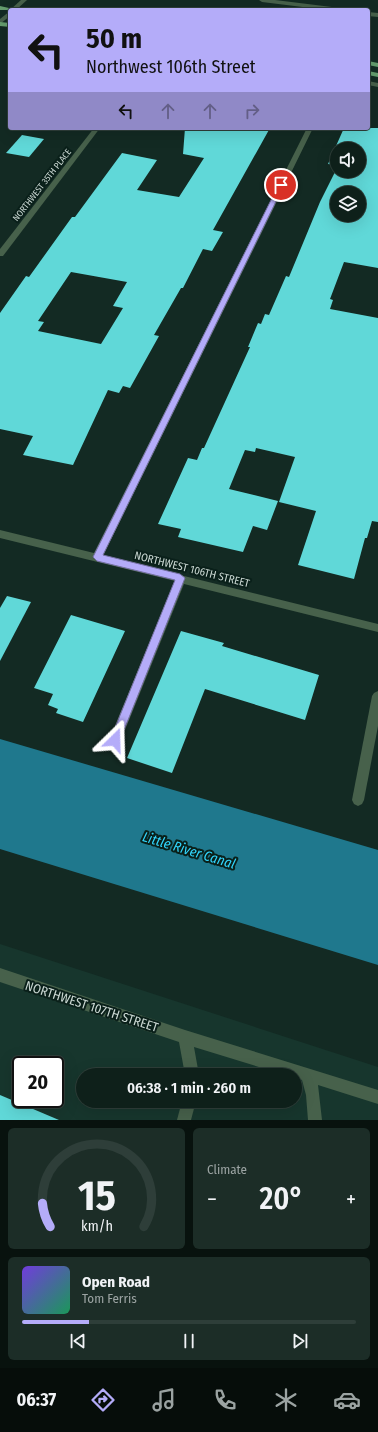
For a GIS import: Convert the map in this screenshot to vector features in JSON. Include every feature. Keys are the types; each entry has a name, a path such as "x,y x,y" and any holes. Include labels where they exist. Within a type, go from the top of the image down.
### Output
{"street":[{"path":"16,8 24,0"},
{"path":"262,0 324,8"},
{"path":"0,23 8,15"},
{"name":"NORTHWEST 35TH PLACE","path":"0,254 96,130"},
{"path":"97,557 309,130"},
{"name":"NORTHWEST 106TH STREET","path":"0,534 378,628"},
{"path":"115,740 180,578"},
{"path":"358,800 378,696"},
{"name":"NORTHWEST 107TH STREET","path":"0,975 185,1037 378,1097"},
{"path":"185,1037 191,1068"},
{"path":"308,1075 313,1095 315,1120"},
{"path":"184,1120 188,1108"}],"shaded area":[{"path":"0,944 378,1067 378,1120 0,1120"}],"water":[{"name":"Little River Canal","path":"0,739 378,850 378,965 0,849"}],"building":[{"path":"370,128 378,128 378,268 344,262 330,299 333,300 330,309 378,318 378,522 372,521 367,538 365,538 354,579 298,565 316,511 279,502 295,457 256,448 255,452 245,450 229,489 278,501 267,530 253,526 243,552 178,537 181,529 158,524 188,458 197,460 202,448 204,448 250,347 248,347 258,323 261,324 265,314 269,315 286,276 289,277 320,202 332,178 366,178 366,142 338,142 343,130 370,130"},
{"path":"185,130 269,130 213,230 223,232 212,251 203,249 183,288 181,288 154,335 159,336 130,388 123,386 119,393 108,390 73,465 23,455 33,436 0,429 0,313 26,276 29,277 72,217 75,217 122,153 157,160 137,190 179,197 204,158 183,154","holes":["71,272 127,282 113,306 123,308 101,344 38,331 44,322 38,321"]},
{"path":"22,135 44,139 29,157 6,153"},
{"path":"7,596 31,602 0,661 0,608"},
{"path":"71,615 125,631 83,722 56,713 58,709 48,705 53,694 34,688"},
{"path":"181,631 224,643 222,646 319,675 305,720 205,689 172,773 127,758"},
{"path":"0,1095 12,1100 12,1108 31,1108 59,1120 0,1120"}],"route":[{"path":"115,740 180,578 97,557 281,185"}]}
